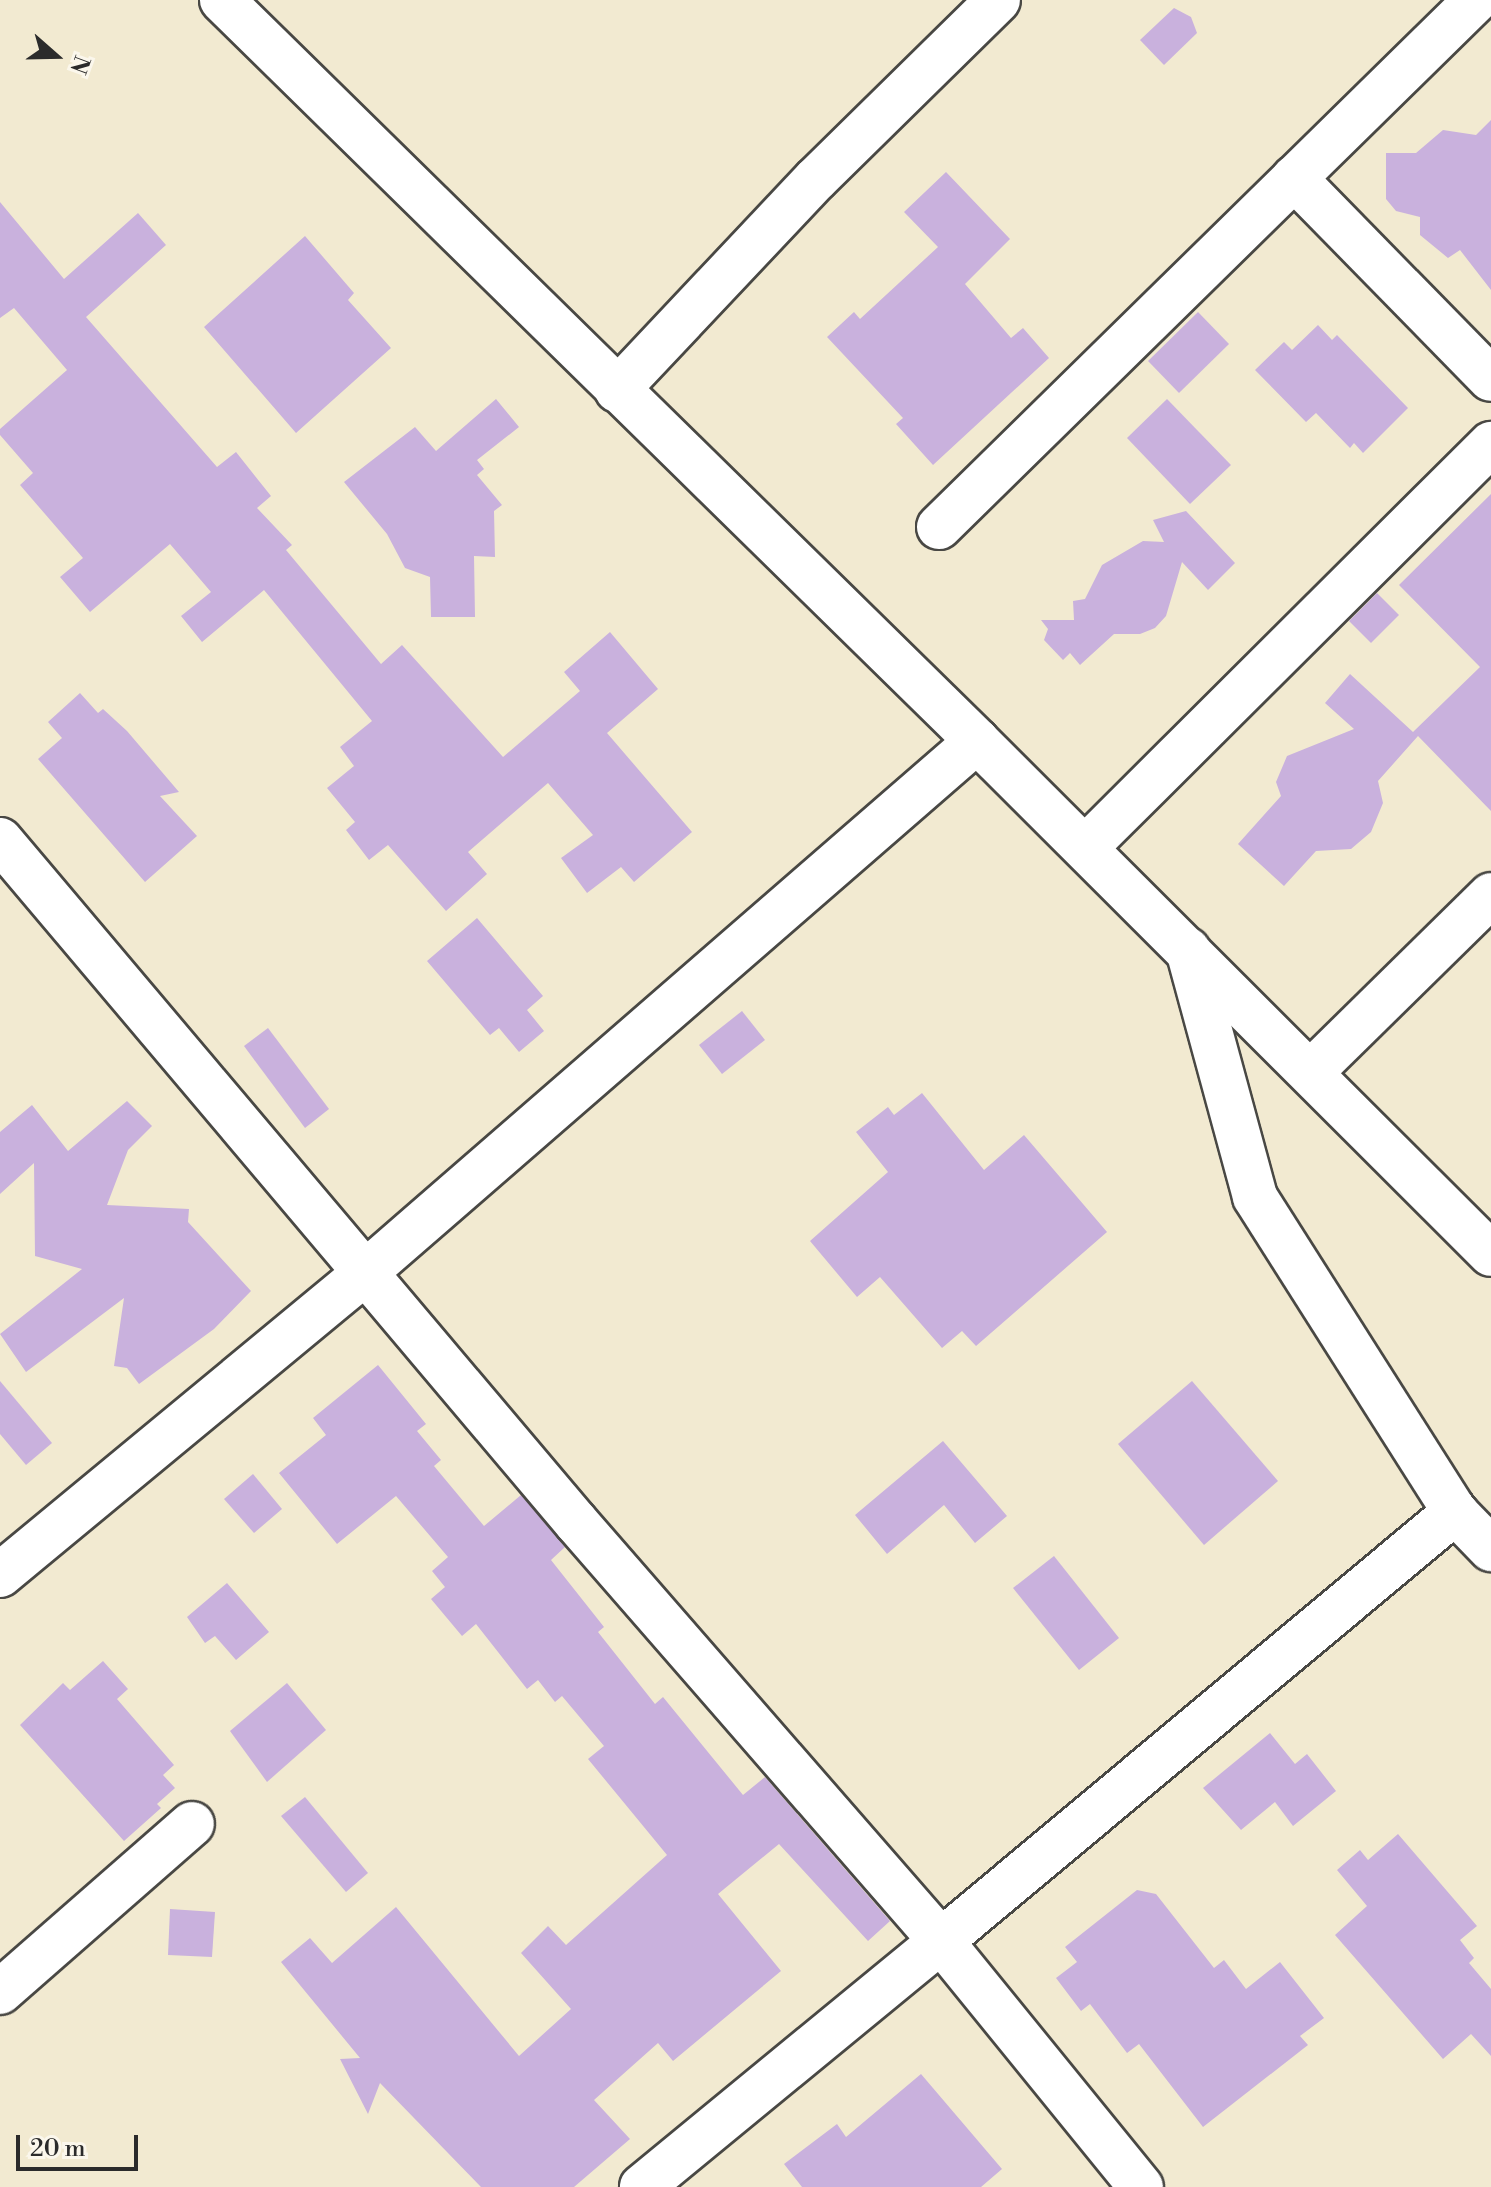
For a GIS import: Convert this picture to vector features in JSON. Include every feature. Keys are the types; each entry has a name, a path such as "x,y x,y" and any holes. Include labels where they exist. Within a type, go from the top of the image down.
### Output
{"street":[{"path":"222,0 1312,1071 1491,1254"},
{"path":"617,390 816,179 998,0"},
{"path":"939,527 1476,0"},
{"path":"1294,178 1491,379"},
{"path":"1085,848 1491,444"},
{"path":"0,1575 367,1271 977,741"},
{"path":"0,840 576,1522 941,1941 1141,2187"},
{"path":"1312,1071 1491,895"},
{"path":"1187,948 1255,1197 1455,1512 1491,1549"},
{"path":"642,2187 1455,1512"},
{"path":"0,1992 192,1824"}],"building":[{"path":"1174,8 1191,17 1197,33 1164,65 1140,40"},
{"path":"1491,120 1491,290 1460,250 1448,258 1420,235 1420,217 1396,211 1386,199 1386,153 1416,153 1443,130 1476,135"},
{"path":"946,172 1010,239 965,284 1011,338 1023,328 1049,358 933,465 896,424 903,418 827,337 854,312 860,319 938,247 904,212"},
{"path":"0,202 64,279 138,213 166,245 86,317 217,467 236,452 271,496 257,508 292,545 286,550 381,664 402,645 503,757 580,691 564,672 610,632 658,689 607,733 692,832 634,882 621,867 587,893 561,858 593,835 548,783 468,852 487,874 446,911 388,845 369,860 346,830 355,822 327,788 354,766 340,747 372,721 264,590 202,642 181,616 211,592 170,544 90,612 60,577 83,558 20,485 33,473 0,435 0,429 67,370 14,308 0,318"},
{"path":"305,236 354,293 348,300 391,348 296,433 204,327"},
{"path":"1198,312 1229,344 1179,393 1148,361"},
{"path":"1318,325 1332,340 1337,335 1408,408 1363,453 1354,443 1350,448 1316,413 1306,422 1255,370 1284,342 1292,350"},
{"path":"496,399 519,427 477,460 484,469 477,475 502,505 494,511 495,557 474,556 475,617 431,617 430,577 405,568 387,534 344,482 415,427 436,451"},
{"path":"1167,399 1231,465 1190,504 1127,438"},
{"path":"1491,494 1491,811 1418,736 1378,781 1383,803 1371,832 1351,849 1316,851 1284,886 1238,844 1281,796 1276,782 1287,756 1354,729 1325,703 1350,674 1413,732 1480,667 1399,585"},
{"path":"1186,511 1235,563 1208,590 1182,562 1166,616 1155,628 1140,634 1114,634 1080,665 1070,653 1063,660 1044,640 1048,629 1041,620 1074,620 1073,601 1085,599 1102,565 1143,541 1164,542 1153,520"},
{"path":"1377,593 1399,615 1371,643 1349,621"},
{"path":"80,693 98,713 103,709 127,731 179,792 160,796 197,836 145,882 38,759 62,738 48,722"},
{"path":"477,918 543,996 527,1010 544,1031 519,1052 499,1028 490,1035 427,961"},
{"path":"742,1011 765,1040 722,1074 699,1045"},
{"path":"268,1028 329,1109 305,1128 244,1046"},
{"path":"922,1093 984,1170 1024,1135 1107,1232 976,1346 962,1331 942,1348 880,1277 857,1297 810,1241 888,1172 856,1132 888,1107 894,1115"},
{"path":"127,1101 152,1126 128,1150 107,1205 189,1209 188,1222 251,1291 214,1329 139,1384 127,1368 114,1366 124,1298 26,1372 0,1334 82,1269 35,1256 34,1163 0,1194 0,1132 32,1105 68,1151"},
{"path":"378,1365 426,1424 417,1431 441,1460 434,1466 484,1526 521,1495 565,1547 551,1560 604,1627 598,1632 655,1704 663,1697 743,1795 765,1777 890,1921 868,1941 779,1844 718,1894 781,1971 673,2061 658,2043 594,2100 630,2139 574,2187 481,2187 380,2083 368,2114 340,2059 360,2058 281,1962 310,1938 332,1963 396,1907 519,2056 571,2009 521,1953 548,1926 566,1945 667,1855 588,1759 604,1746 562,1696 555,1702 538,1680 527,1689 476,1624 462,1636 431,1599 445,1587 432,1571 448,1557 396,1496 337,1544 279,1473 326,1435 313,1418"},
{"path":"0,1381 52,1443 26,1465 0,1434"},
{"path":"1192,1381 1278,1481 1204,1545 1118,1444"},
{"path":"943,1441 1007,1516 975,1543 944,1505 887,1554 855,1515"},
{"path":"253,1474 282,1509 254,1533 224,1499"},
{"path":"1054,1556 1119,1638 1079,1670 1013,1588"},
{"path":"227,1583 269,1632 236,1660 215,1636 205,1643 187,1617"},
{"path":"103,1661 128,1689 117,1699 174,1765 163,1775 175,1788 157,1804 161,1808 124,1841 20,1725 63,1683 70,1690"},
{"path":"287,1683 326,1730 267,1782 230,1731"},
{"path":"1270,1733 1295,1764 1307,1754 1336,1791 1293,1826 1275,1802 1241,1830 1203,1788"},
{"path":"305,1797 368,1873 346,1892 281,1816"},
{"path":"1398,1834 1477,1926 1460,1940 1474,1958 1469,1963 1491,1989 1491,2056 1471,2034 1443,2059 1335,1935 1367,1906 1337,1870 1360,1850 1368,1860"},
{"path":"1137,1890 1156,1894 1214,1968 1224,1960 1246,1989 1280,1962 1324,2018 1300,2036 1308,2045 1203,2127 1139,2044 1127,2053 1090,2004 1081,2011 1056,1978 1077,1962 1065,1947"},
{"path":"170,1909 215,1912 212,1957 168,1955"},
{"path":"921,2074 1002,2169 981,2187 802,2187 784,2164 837,2124 846,2137"}]}
